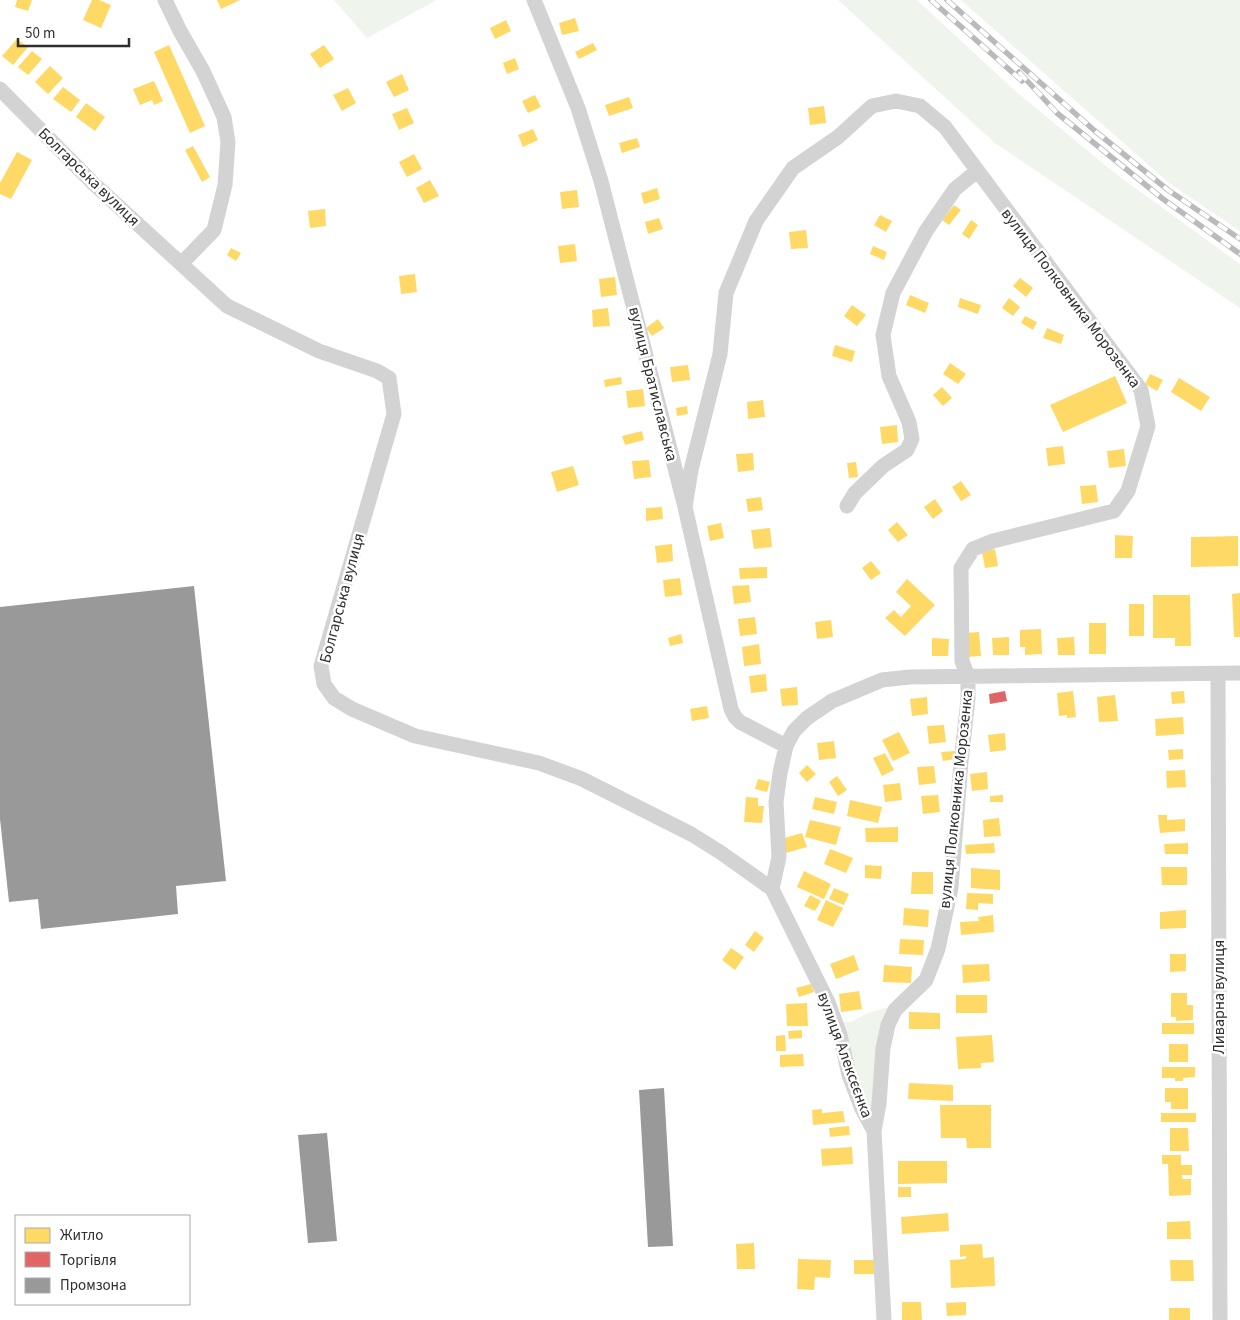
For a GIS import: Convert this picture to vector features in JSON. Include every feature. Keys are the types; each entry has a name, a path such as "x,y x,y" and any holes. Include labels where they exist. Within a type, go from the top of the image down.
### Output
{"street":[{"path":"166,0 180,31 203,70 224,117 228,142 225,185 214,230 181,264"},
{"name":"вулиця Братиславська","path":"534,0 578,108 601,181 685,507 731,709 740,722 786,746"},
{"name":"Болгарська вулиця","path":"0,89 94,184 227,306 319,351 377,371 388,378 394,414 321,666 324,684 334,698 352,709 416,736 539,764 582,779 691,834 772,889"},
{"name":"вулиця Полковника Морозенка","path":"685,507 691,470 720,354 726,293 756,221 793,168 838,137 872,106 896,101 920,106 945,127 1141,390 1148,426 1128,491 1114,511 993,541 973,549 961,568 962,661 968,677 968,698 951,888 938,949 926,980 895,1010 888,1025 883,1048 879,1104 874,1131"},
{"path":"847,506 855,493 883,466 907,450 912,439 910,422 889,376 883,335 893,293 926,231 955,190 977,171"},
{"path":"772,889 778,857 776,802 786,746 794,732 807,718 832,701 862,687 895,678 1240,673"},
{"name":"Ливарна вулиця","path":"1218,674 1220,1320"},
{"name":"вулиця Алексєєнка","path":"772,889 828,1002 840,1035 849,1075 862,1110 874,1131 884,1320"}],"shaded area":[{"path":"334,0 437,0 367,38"},
{"path":"838,0 917,0 1014,90 1116,174 1240,264 1240,308 995,143"},
{"path":"961,0 1240,0 1240,231 1169,183"},
{"path":"889,1007 874,1105 865,1108 841,1022 851,1022 868,1013"}],"building: Житло":[{"path":"17,0 32,0 28,11 15,7"},
{"path":"92,0 99,0 111,5 101,28 83,20"},
{"path":"217,0 240,0 221,9"},
{"path":"575,18 579,31 562,35 559,23"},
{"path":"506,20 511,31 495,39 490,28"},
{"path":"17,39 28,47 13,65 2,56"},
{"path":"593,43 597,50 579,59 575,52"},
{"path":"169,45 205,126 190,133 154,52"},
{"path":"324,45 334,59 320,68 310,54"},
{"path":"32,51 42,59 28,75 18,67"},
{"path":"515,58 519,69 507,74 503,63"},
{"path":"50,66 63,78 48,94 35,82"},
{"path":"402,74 409,90 394,97 386,82"},
{"path":"154,81 163,101 154,105 152,100 140,105 133,89"},
{"path":"63,87 80,100 71,112 53,99"},
{"path":"348,88 356,103 342,111 333,95"},
{"path":"535,95 541,107 528,113 522,101"},
{"path":"629,97 633,108 609,116 605,105"},
{"path":"86,103 105,117 95,131 76,117"},
{"path":"824,106 826,123 810,125 808,108"},
{"path":"407,108 414,123 399,130 392,114"},
{"path":"533,129 538,140 523,147 518,135"},
{"path":"637,138 640,147 622,153 619,143"},
{"path":"193,146 210,177 202,182 185,150"},
{"path":"17,152 32,160 11,199 0,194 0,183"},
{"path":"414,154 422,169 407,177 399,162"},
{"path":"430,180 439,196 424,203 416,188"},
{"path":"657,188 660,199 644,204 641,193"},
{"path":"577,190 579,207 562,209 560,192"},
{"path":"954,205 961,210 949,225 942,220"},
{"path":"325,209 326,226 310,228 308,211"},
{"path":"880,215 892,221 886,232 874,225"},
{"path":"659,218 663,229 648,234 645,222"},
{"path":"971,220 978,225 969,239 962,234"},
{"path":"806,230 808,248 791,249 789,232"},
{"path":"575,244 577,261 560,263 558,246"},
{"path":"873,246 887,252 884,260 870,254"},
{"path":"231,248 241,253 236,261 227,255"},
{"path":"415,274 417,292 401,294 399,276"},
{"path":"615,277 617,295 601,297 599,279"},
{"path":"1020,278 1033,288 1026,297 1013,286"},
{"path":"910,295 929,303 925,313 906,305"},
{"path":"960,298 981,305 978,314 958,307"},
{"path":"1009,298 1020,307 1013,316 1002,308"},
{"path":"852,305 866,315 857,326 844,316"},
{"path":"608,308 610,326 593,327 592,310"},
{"path":"1025,316 1037,322 1033,330 1021,323"},
{"path":"658,319 664,328 652,336 646,328"},
{"path":"1047,328 1064,335 1061,344 1043,338"},
{"path":"835,345 855,351 852,362 832,356"},
{"path":"950,363 966,374 958,384 943,374"},
{"path":"688,365 690,380 672,382 670,367"},
{"path":"1150,374 1163,380 1157,391 1145,384"},
{"path":"1115,376 1127,403 1063,432 1050,405"},
{"path":"621,377 622,384 605,387 604,380"},
{"path":"1179,378 1210,397 1201,411 1171,392"},
{"path":"942,387 952,398 943,406 933,395"},
{"path":"643,389 645,406 628,408 626,391"},
{"path":"763,400 765,417 748,419 747,402"},
{"path":"687,406 688,414 677,416 676,408"},
{"path":"897,425 898,442 882,444 880,427"},
{"path":"642,431 644,440 625,445 622,436"},
{"path":"1063,446 1065,464 1048,466 1046,448"},
{"path":"1124,449 1126,466 1109,468 1107,451"},
{"path":"753,453 754,470 738,472 736,454"},
{"path":"649,460 651,477 634,479 632,461"},
{"path":"856,462 858,477 849,478 847,463"},
{"path":"573,466 579,485 557,492 551,472"},
{"path":"961,481 971,495 961,501 952,487"},
{"path":"1096,485 1098,502 1082,504 1080,486"},
{"path":"761,497 763,510 748,512 746,499"},
{"path":"935,499 943,511 933,519 924,507"},
{"path":"662,507 663,519 646,521 646,508"},
{"path":"897,522 908,535 898,542 888,530"},
{"path":"721,523 724,538 710,541 707,526"},
{"path":"770,528 772,547 754,549 751,530"},
{"path":"1115,535 1133,536 1132,558 1115,558"},
{"path":"1238,536 1238,566 1191,567 1191,537"},
{"path":"672,544 673,561 657,563 655,546"},
{"path":"995,549 998,566 985,568 982,552"},
{"path":"871,561 881,573 871,580 862,568"},
{"path":"767,567 767,578 740,579 739,568"},
{"path":"680,578 682,595 665,597 663,580"},
{"path":"907,579 935,605 905,636 885,618 894,610 901,617 911,606 896,592"},
{"path":"749,585 751,602 734,604 732,586"},
{"path":"1240,593 1240,637 1234,637 1232,594"},
{"path":"1153,595 1190,595 1191,646 1175,646 1175,638 1153,638"},
{"path":"1129,604 1144,604 1144,636 1129,636"},
{"path":"755,617 757,634 740,636 738,619"},
{"path":"831,620 833,637 817,639 815,622"},
{"path":"1089,623 1106,623 1106,654 1089,654"},
{"path":"1041,629 1042,654 1025,655 1025,647 1020,647 1020,630"},
{"path":"979,632 981,656 967,657 965,633"},
{"path":"681,634 683,643 670,646 668,638"},
{"path":"1009,637 1009,655 993,655 992,638"},
{"path":"1074,637 1075,655 1058,655 1057,638"},
{"path":"932,638 949,639 948,656 932,656"},
{"path":"759,644 761,664 744,666 742,647"},
{"path":"766,674 767,691 751,693 749,676"},
{"path":"797,687 798,705 782,706 780,689"},
{"path":"1073,691 1076,717 1067,718 1067,715 1059,716 1057,693"},
{"path":"1184,691 1185,703 1172,704 1171,692"},
{"path":"1115,695 1118,721 1099,722 1097,697"},
{"path":"927,697 928,714 912,716 910,699"},
{"path":"707,706 709,718 692,721 690,709"},
{"path":"1183,717 1184,734 1156,736 1155,719"},
{"path":"944,725 946,742 929,744 927,726"},
{"path":"899,732 910,753 893,761 882,740"},
{"path":"1005,733 1006,750 990,752 988,735"},
{"path":"834,741 836,758 819,760 817,743"},
{"path":"1183,749 1183,759 1169,760 1168,750"},
{"path":"955,751 955,759 943,761 941,752"},
{"path":"885,753 894,770 882,776 873,758"},
{"path":"807,765 816,774 807,782 799,773"},
{"path":"934,766 936,783 919,785 917,767"},
{"path":"1185,770 1186,787 1167,788 1166,771"},
{"path":"987,772 988,789 972,791 970,774"},
{"path":"837,776 847,790 838,796 829,782"},
{"path":"758,779 770,782 767,792 755,789"},
{"path":"900,783 902,800 885,802 883,785"},
{"path":"938,795 940,812 923,814 921,796"},
{"path":"1003,795 1003,802 990,802 990,796"},
{"path":"746,797 758,798 758,806 764,806 762,823 744,822"},
{"path":"815,797 837,802 834,814 812,809"},
{"path":"850,800 882,807 878,823 847,816"},
{"path":"1158,815 1167,815 1167,820 1185,819 1185,831 1160,833"},
{"path":"999,818 1001,836 984,837 983,820"},
{"path":"810,820 841,827 836,845 805,837"},
{"path":"898,827 898,842 866,842 865,828"},
{"path":"802,833 807,847 786,853 781,839"},
{"path":"994,843 995,853 966,854 965,845"},
{"path":"1188,843 1188,854 1165,854 1164,844"},
{"path":"830,849 853,858 846,873 824,864"},
{"path":"865,865 882,866 881,879 865,878"},
{"path":"1161,867 1187,867 1187,885 1162,885"},
{"path":"971,868 1000,870 1000,890 971,888"},
{"path":"804,871 831,884 824,899 797,887"},
{"path":"912,872 933,872 933,894 911,894"},
{"path":"834,888 849,894 844,905 829,899"},
{"path":"967,893 993,894 993,904 978,903 978,910 966,909"},
{"path":"810,895 821,901 815,911 804,906"},
{"path":"826,900 843,908 833,927 817,920"},
{"path":"904,908 929,910 928,927 903,925"},
{"path":"1186,910 1186,928 1160,929 1160,912"},
{"path":"993,915 994,932 961,935 960,922 979,921 978,917"},
{"path":"755,931 764,938 754,952 745,945"},
{"path":"900,939 924,940 923,955 899,954"},
{"path":"731,948 744,957 735,970 722,960"},
{"path":"1170,954 1186,954 1186,971 1170,972"},
{"path":"854,955 859,970 836,979 830,964"},
{"path":"989,964 990,981 963,983 962,965"},
{"path":"884,965 912,967 911,983 883,982"},
{"path":"811,984 814,992 799,997 796,988"},
{"path":"859,991 862,1009 841,1012 839,994"},
{"path":"1171,993 1187,993 1187,1005 1193,1005 1193,1020 1176,1021 1176,1017 1171,1017"},
{"path":"956,995 987,995 987,1013 956,1013"},
{"path":"807,1003 808,1026 787,1026 786,1004"},
{"path":"909,1012 940,1013 940,1029 909,1029"},
{"path":"1162,1023 1194,1023 1194,1034 1162,1034"},
{"path":"802,1030 802,1038 789,1039 788,1031"},
{"path":"785,1035 786,1051 776,1051 776,1036"},
{"path":"992,1035 994,1062 981,1063 981,1068 958,1069 956,1037"},
{"path":"1169,1044 1188,1044 1188,1062 1169,1062"},
{"path":"803,1054 804,1066 780,1067 780,1055"},
{"path":"1162,1067 1195,1067 1195,1077 1183,1078 1183,1081 1175,1081 1175,1078 1162,1078"},
{"path":"909,1083 953,1085 953,1101 908,1099"},
{"path":"1165,1088 1188,1088 1188,1109 1171,1109 1171,1102 1165,1102"},
{"path":"940,1105 991,1105 991,1148 967,1148 966,1138 941,1138"},
{"path":"822,1109 822,1113 843,1111 845,1122 813,1125 812,1110"},
{"path":"1161,1113 1196,1113 1196,1122 1161,1122"},
{"path":"849,1126 850,1135 830,1137 829,1128"},
{"path":"1170,1128 1188,1128 1189,1151 1170,1151"},
{"path":"852,1147 853,1164 822,1166 821,1149"},
{"path":"1162,1155 1181,1155 1181,1165 1192,1165 1192,1175 1182,1175 1182,1179 1191,1179 1191,1195 1169,1196 1168,1164 1162,1164"},
{"path":"898,1161 947,1161 947,1183 898,1184"},
{"path":"898,1187 911,1187 911,1197 898,1197"},
{"path":"948,1213 949,1231 902,1234 901,1217"},
{"path":"1190,1221 1191,1239 1167,1239 1167,1222"},
{"path":"754,1243 755,1269 737,1269 736,1244"},
{"path":"982,1244 983,1258 994,1257 995,1286 951,1288 950,1260 966,1259 966,1256 960,1257 960,1245"},
{"path":"798,1259 831,1260 830,1278 815,1277 814,1290 797,1289"},
{"path":"854,1260 874,1260 874,1274 854,1274"},
{"path":"1170,1260 1193,1260 1194,1281 1171,1281"},
{"path":"902,1302 921,1302 922,1320 902,1320"},
{"path":"966,1302 966,1315 947,1316 946,1303"},
{"path":"1169,1308 1190,1308 1190,1320 1169,1320"}],"building: Торгівля":[{"path":"1005,691 1007,701 990,704 989,694"}],"building: Промзона":[{"path":"194,586 226,881 176,886 178,914 41,929 38,899 9,902 0,819 0,607"},
{"path":"664,1088 673,1246 648,1247 639,1090"},
{"path":"327,1133 337,1241 308,1243 298,1135"}],"railway":[{"path":"931,0 1022,81"},
{"path":"947,0 1095,131 1168,190 1240,239"},
{"path":"1019,72 1057,113 1163,199 1240,254"}]}
